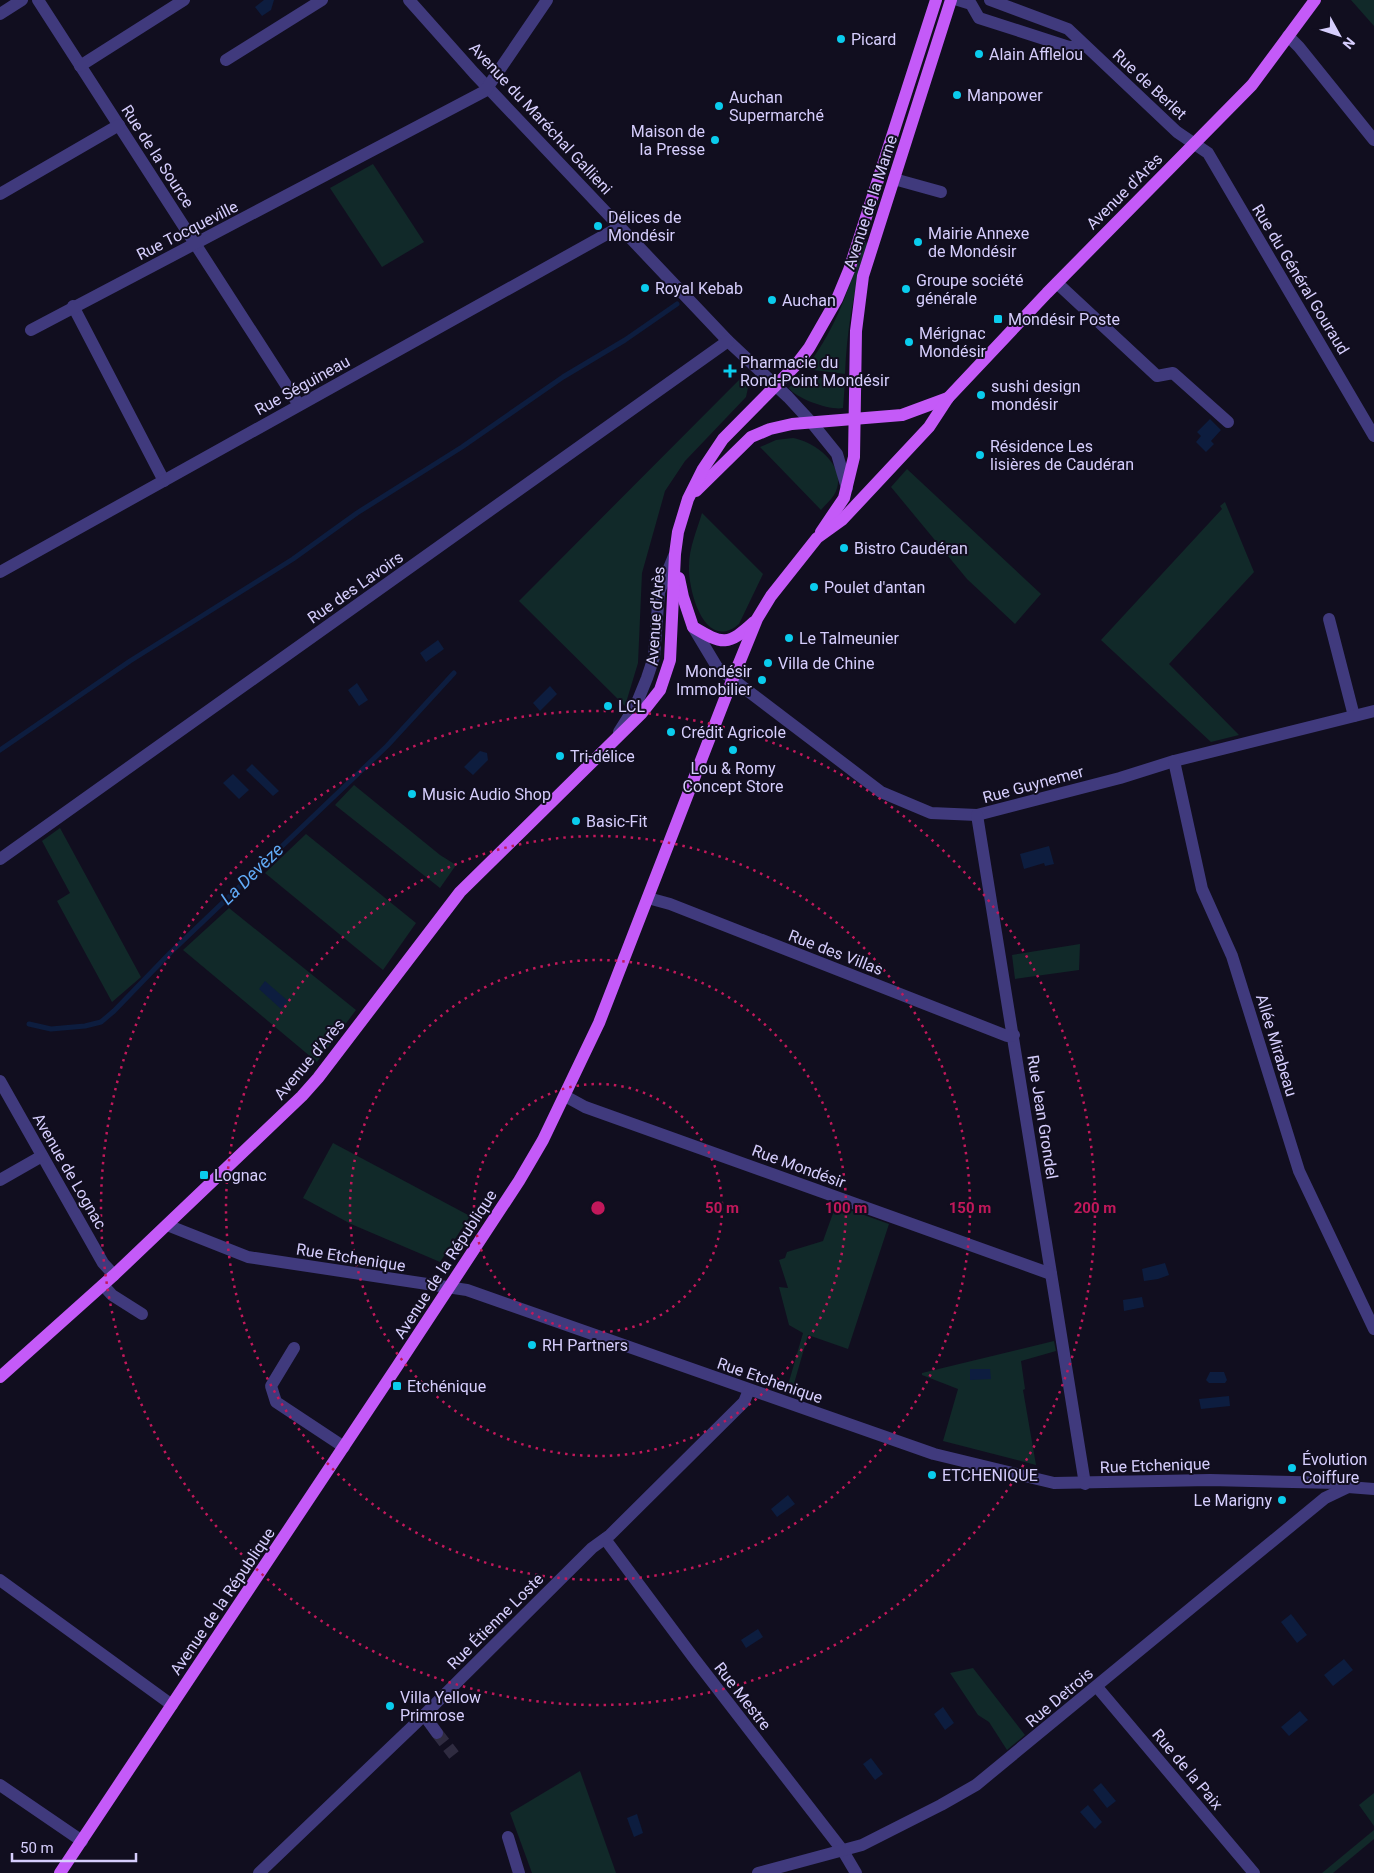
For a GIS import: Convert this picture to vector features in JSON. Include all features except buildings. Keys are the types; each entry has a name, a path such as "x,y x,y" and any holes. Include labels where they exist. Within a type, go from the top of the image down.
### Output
{"main road":[{"name":"Avenue de la Marne","path":"675,554 678,532 688,499 703,468 723,439 775,387 809,348 843,284 936,0"},
{"name":"Avenue de la Marne","path":"817,538 844,498 854,457 854,378 859,293 951,0"},
{"name":"Avenue d'Arès","path":"757,619 771,596 817,538 842,520 929,427 948,398 1057,283 1252,85 1315,0"},
{"name":"Avenue d'Arès","path":"688,499 751,437 770,429 812,423 902,416 948,398"},
{"name":"Avenue d'Arès","path":"0,1377 114,1276 302,1096 460,892 616,736 641,714 660,690 671,653 675,554"},
{"path":"675,554 683,597 693,628 712,639 728,642 737,637 757,619"},
{"name":"Avenue de la République","path":"60,1873 344,1448 519,1181 565,1096 599,1023 757,619"}],"street":[{"path":"0,14 22,0"},
{"name":"Rue de la Source","path":"38,0 299,405"},
{"path":"80,66 184,0"},
{"path":"226,60 322,0"},
{"name":"Avenue du Maréchal Gallieni","path":"409,0 488,88 618,226 728,341 775,387 788,397 812,423 837,454 847,488"},
{"path":"488,88 548,0"},
{"path":"958,0 976,2 979,18 1069,48 1085,46"},
{"name":"Rue de Berlet","path":"990,0 1068,29 1177,132 1194,143"},
{"path":"1020,32 1019,18 1025,12"},
{"path":"1053,42 1059,39 1062,34 1058,24"},
{"path":"1288,36 1374,140"},
{"name":"Rue Tocqueville","path":"31,330 488,88"},
{"path":"0,194 119,125"},
{"name":"Rue du Général Gouraud","path":"1194,143 1208,153 1374,436"},
{"path":"894,179 942,192"},
{"name":"Rue Séguineau","path":"0,572 614,230 618,226"},
{"path":"1057,283 1156,376 1173,373 1228,422"},
{"path":"74,306 164,480"},
{"name":"Rue des Lavoirs","path":"0,859 728,341"},
{"path":"1329,619 1354,716"},
{"name":"Rue Guynemer","path":"693,628 717,667 881,792 931,812 977,815 1120,778 1174,761 1374,711"},
{"name":"Allée Mirabeau","path":"1174,761 1202,889 1232,956 1299,1172 1374,1329"},
{"name":"Rue Jean Grondel","path":"977,815 1085,1484"},
{"name":"Rue des Villas","path":"648,898 679,908 1007,1036 1014,1035"},
{"name":"Avenue de Lognac","path":"0,1081 103,1263 114,1276"},
{"name":"Rue Mondésir","path":"565,1096 595,1110 1051,1274"},
{"path":"0,1180 42,1156"},
{"name":"Rue Etchenique","path":"167,1225 248,1258 471,1292 934,1454 1054,1483 1085,1484 1210,1480 1338,1483 1348,1487 1374,1489"},
{"path":"103,1285 112,1295 142,1314"},
{"path":"294,1348 271,1386 276,1402 344,1448"},
{"name":"Rue Étienne Loste","path":"259,1873 424,1716 592,1548 605,1539 744,1402 749,1390"},
{"name":"Rue Detrois","path":"758,1873 843,1851 862,1844 941,1805 976,1785 1325,1498 1348,1487"},
{"name":"Rue Mestre","path":"605,1539 693,1657 843,1851 856,1873"},
{"path":"0,1580 172,1705"},
{"name":"Rue de la Paix","path":"1097,1687 1254,1873"},
{"path":"424,1716 437,1733"},
{"path":"0,1785 82,1841"},
{"path":"508,1837 520,1873"}],"green space":[{"path":"1351,0 1374,0 1374,26"},
{"path":"373,164 424,242 382,267 330,188"},
{"path":"863,242 868,243 852,308 847,340 845,374 805,369 816,355 833,324 853,276"},
{"path":"746,373 749,383 746,397 685,461 665,491 642,573 638,663 625,706 519,601"},
{"path":"800,374 845,382 843,408 831,408 814,403 793,392 789,388"},
{"path":"793,438 802,440 820,451 834,466 838,475 838,485 834,495 821,510 760,447 776,440"},
{"path":"907,469 1041,594 1015,624 967,579 891,487"},
{"path":"1225,502 1254,572 1169,664 1239,735 1211,742 1101,640 1222,509 1220,506"},
{"path":"702,513 763,574 739,624 727,631 717,631 708,625 695,603 689,577 689,559"},
{"path":"354,785 440,855 456,865 440,888 335,805"},
{"path":"60,828 141,977 112,1002 57,901 70,893 42,841"},
{"path":"306,834 416,923 383,970 265,873"},
{"path":"229,908 356,1010 317,1062 183,950"},
{"path":"1080,944 1079,970 1015,979 1012,955"},
{"path":"333,1143 470,1216 440,1262 351,1224 303,1198"},
{"path":"836,1205 889,1224 848,1349 808,1335 791,1394 786,1392 803,1333 789,1325 779,1287 788,1288 779,1260 785,1258 787,1252 823,1241"},
{"path":"1054,1341 1056,1351 1021,1361 1025,1389 1023,1390 1036,1465 943,1441 958,1389 922,1375 922,1373"},
{"path":"973,1668 1025,1735 1007,1750 989,1722 978,1715 950,1673"},
{"path":"580,1771 616,1873 532,1873 510,1813"},
{"path":"1374,1793 1374,1826 1359,1805"},
{"path":"1374,1830 1374,1839 1333,1873 1322,1873"}],"water":[{"path":"264,0 274,0 271,10 262,16 255,7"},
{"path":"1210,419 1221,430 1211,441 1214,444 1206,452 1196,442 1201,436 1197,432"},
{"path":"438,640 444,649 426,662 420,653"},
{"path":"357,683 368,700 359,706 348,690"},
{"path":"550,686 557,694 540,711 533,703"},
{"path":"480,751 487,753 488,760 473,775 464,767"},
{"path":"252,764 279,791 273,796 246,770"},
{"path":"233,774 249,790 239,799 223,783"},
{"path":"1049,846 1054,864 1045,866 1044,863 1024,869 1020,854"},
{"path":"265,981 288,1001 281,1009 259,989"},
{"path":"1165,1263 1169,1275 1144,1281 1142,1269"},
{"path":"1142,1297 1144,1307 1124,1311 1123,1300"},
{"path":"970,1369 990,1369 991,1379 970,1380"},
{"path":"1210,1372 1224,1372 1227,1380 1225,1383 1209,1383 1206,1380"},
{"path":"1229,1396 1230,1406 1201,1409 1199,1399"},
{"path":"788,1495 795,1504 777,1517 771,1509"},
{"path":"1291,1614 1307,1635 1297,1643 1281,1622"},
{"path":"758,1629 763,1637 746,1648 741,1640"},
{"path":"1344,1659 1353,1670 1333,1686 1324,1675"},
{"path":"943,1707 954,1723 945,1730 934,1714"},
{"path":"1300,1711 1308,1720 1289,1736 1281,1727"},
{"path":"871,1758 883,1774 875,1780 863,1764"},
{"path":"1101,1783 1116,1801 1107,1808 1093,1790"},
{"path":"1088,1805 1102,1822 1095,1829 1080,1812"},
{"path":"637,1814 643,1833 634,1837 627,1818"}],"waterway":[{"path":"0,750 130,661 293,559 357,513 462,447 563,377 625,340 677,304"},
{"name":"La Devèze","path":"29,1024 51,1029 85,1026 101,1022 170,953 387,746 454,673"}],"tunnel":[{"path":"437,1733 454,1755"}],"place":[{"name":"Picard","path":"841,39"},
{"name":"Alain Afflelou","path":"979,54"},
{"name":"Manpower","path":"957,95"},
{"name":"Auchan Supermarché","path":"719,106"},
{"name":"Maison de la Presse","path":"715,140"},
{"name":"Délices de Mondésir","path":"598,226"},
{"name":"Mairie Annexe de Mondésir","path":"918,242"},
{"name":"Royal Kebab","path":"645,288"},
{"name":"Groupe société générale","path":"906,289"},
{"name":"Auchan","path":"772,300"},
{"name":"Mondésir Poste","path":"998,319"},
{"name":"Mérignac Mondésir","path":"909,342"},
{"name":"Pharmacie du Rond-Point Mondésir","path":"730,371"},
{"name":"sushi design mondésir","path":"981,395"},
{"name":"Résidence Les lisières de Caudéran","path":"980,455"},
{"name":"Bistro Caudéran","path":"844,548"},
{"name":"Poulet d'antan","path":"814,587"},
{"name":"Le Talmeunier","path":"789,638"},
{"name":"Villa de Chine","path":"768,663"},
{"name":"Mondésir Immobilier","path":"762,680"},
{"name":"LCL","path":"608,706"},
{"name":"Crédit Agricole","path":"671,732"},
{"name":"Lou & Romy Concept Store","path":"733,750"},
{"name":"Tri-délice","path":"560,756"},
{"name":"Music Audio Shop","path":"412,794"},
{"name":"Basic-Fit","path":"576,821"},
{"name":"Lognac","path":"204,1175"},
{"name":"RH Partners","path":"532,1345"},
{"name":"Etchénique","path":"397,1386"},
{"name":"Évolution Coiffure","path":"1292,1468"},
{"name":"ETCHENIQUE","path":"932,1475"},
{"name":"Le Marigny","path":"1282,1500"},
{"name":"Villa Yellow Primrose","path":"390,1706"}]}
